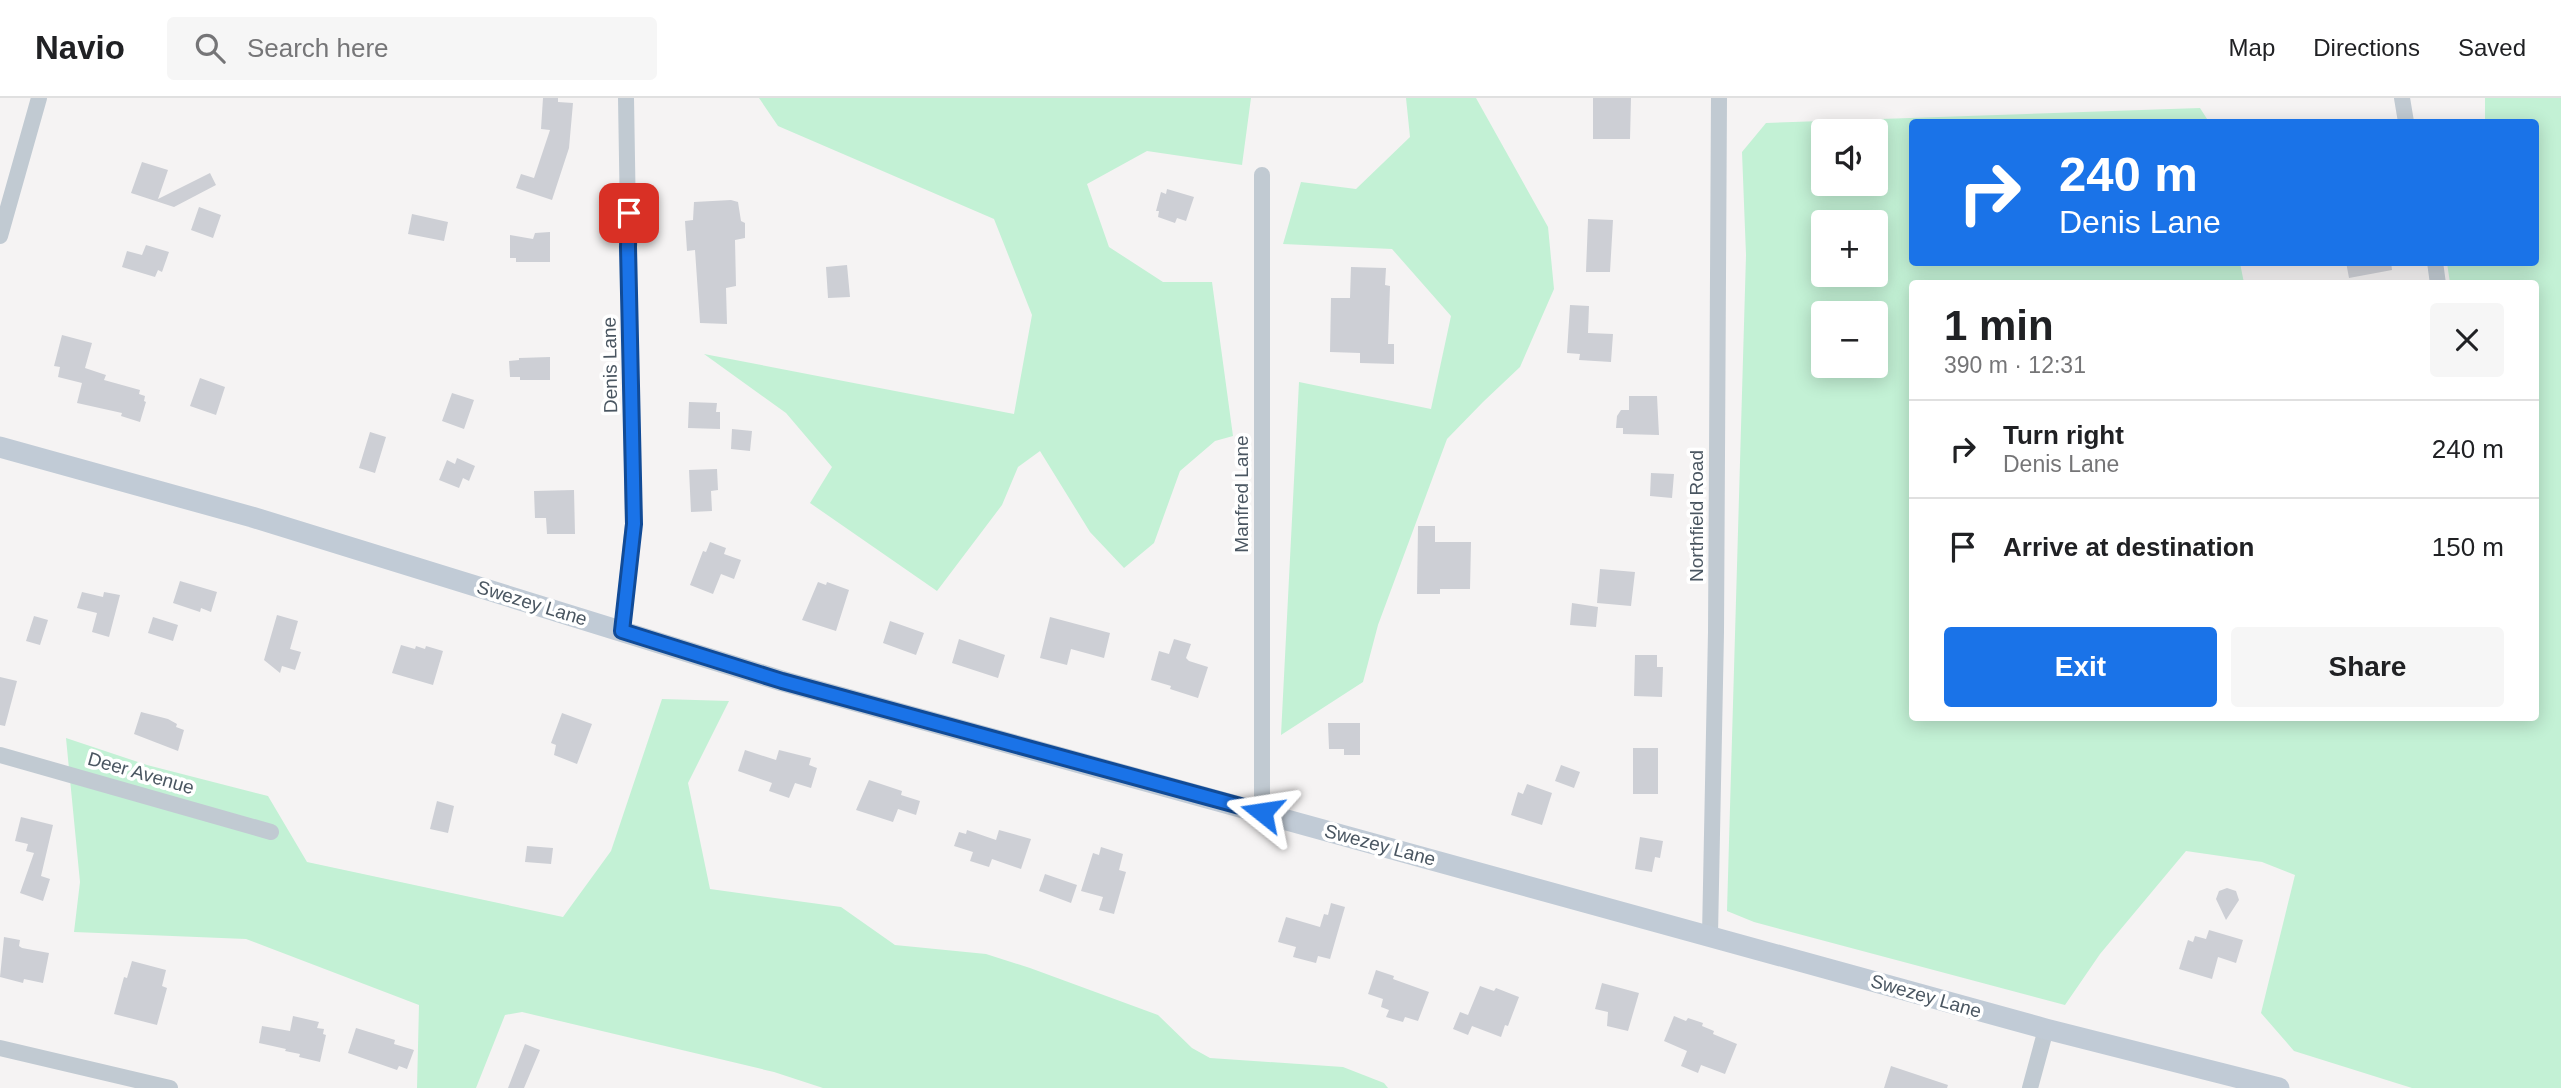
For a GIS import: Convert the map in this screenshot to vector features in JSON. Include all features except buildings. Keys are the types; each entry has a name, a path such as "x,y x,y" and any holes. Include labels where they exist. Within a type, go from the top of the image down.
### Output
{"street":[{"path":"0,236 39,98"},
{"name":"Denis Lane","path":"622,631 634,524 626,98"},
{"name":"Northfield Road","path":"1710,935 1716,618 1719,98"},
{"path":"2402,98 2406,119"},
{"name":"Manfred Lane","path":"1262,175 1262,812"},
{"name":"Swezey Lane","path":"0,447 252,517 782,681 2046,1029 2279,1088"},
{"name":"Deer Avenue","path":"0,755 271,832"},
{"path":"2029,1088 2046,1029"},
{"path":"0,1048 170,1088"}],"green space":[{"path":"759,98 1251,98 1242,165 1147,151 1087,184 1109,247 1163,282 1212,282 1233,436 1215,441 1180,471 1154,543 1124,568 1090,532 1040,451 1018,467 1002,505 937,591 810,503 832,467 786,413 704,354 1014,414 1032,315 994,219 778,126"},
{"path":"1406,98 1476,98 1548,227 1554,289 1520,367 1447,439 1378,625 1363,682 1281,735 1299,382 1431,409 1451,316 1392,249 1283,244 1301,182 1356,189 1410,137"},
{"path":"2485,98 2561,98 2561,1088 2412,1088 2294,1051 2261,1013 2295,875 2262,862 2186,851 2100,954 2065,1005 1754,922 1727,911 1746,255 1742,152 1766,123 1811,121 1811,196 1888,196 1888,119 1882,119 2200,108 2207,119 1909,119 1909,266 2241,266 2243,280 1909,280 1909,721 2539,721 2539,280 2450,280 2447,266 2539,266 2539,119 2485,119"},
{"path":"662,699 729,701 688,783 710,889 841,907 895,945 986,954 1030,968 1158,1015 1192,1048 1210,1058 1343,1067 1384,1083 1388,1088 823,1088 774,1072 522,1012 505,1015 476,1088 417,1088 419,1005 246,939 74,932 80,882 66,738 147,765 268,796 307,862 563,917 611,851"}],"route":[{"path":"629,213 634,524 622,631 782,681 1262,812"}]}
